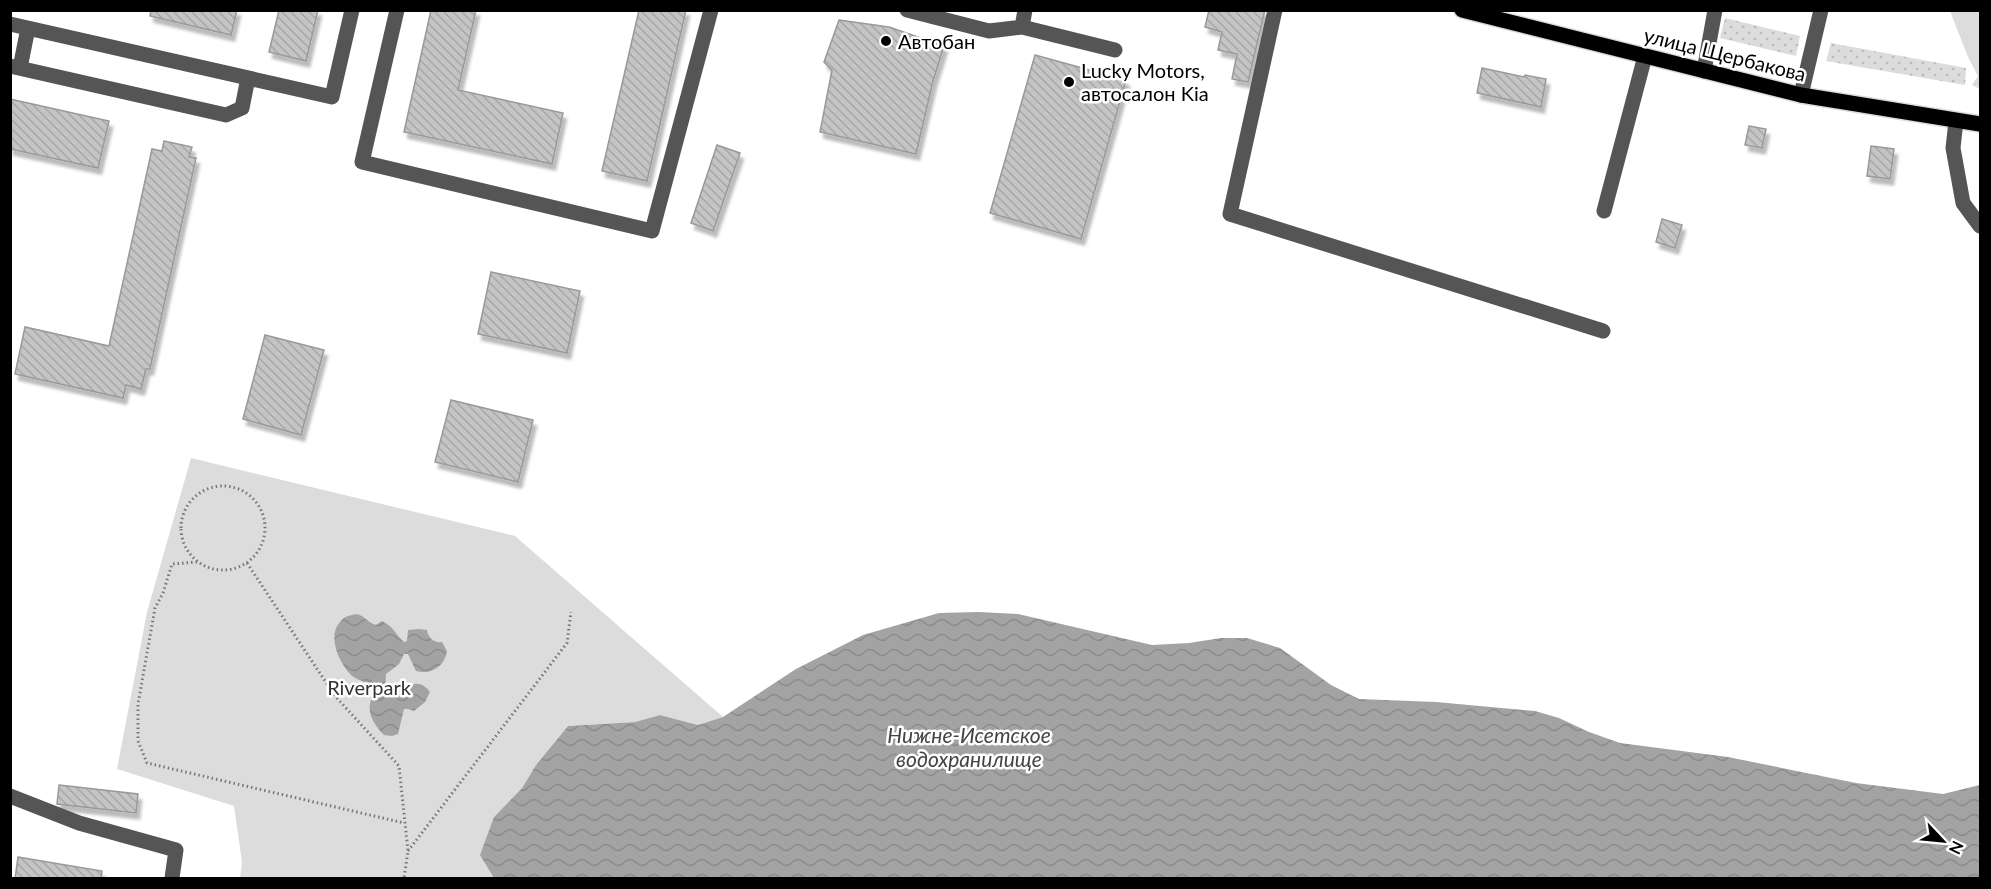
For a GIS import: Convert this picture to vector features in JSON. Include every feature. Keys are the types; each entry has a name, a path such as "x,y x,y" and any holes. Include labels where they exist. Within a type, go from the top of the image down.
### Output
{"main road":[{"name":"улица Щербакова","path":"1461,10 1801,95 1980,124"}],"lane":[{"path":"10,24 332,97 352,10"},
{"path":"398,10 362,162 652,231 711,10"},
{"path":"907,10 989,31 1022,27 1115,50"},
{"path":"1022,27 1025,10"},
{"path":"1275,10 1230,214 1603,331"},
{"path":"1704,71 1715,10"},
{"path":"1801,95 1821,10"},
{"path":"28,28 15,67 226,115 242,108 248,78"},
{"path":"1604,211 1645,56"},
{"path":"1956,121 1953,148 1963,203 1980,226"},
{"path":"10,796 79,823 176,850 172,879"}],"path":[{"path":"197,562 186,548 181,531 183,514 192,498 206,488 224,485 241,489 255,500 264,515 265,533 259,550 247,563 231,570 213,569 197,562 172,564 163,593 155,608 138,704 138,741 147,763 404,823"},
{"path":"247,563 335,696 399,766 408,851 404,879"},
{"path":"408,851 567,643 571,612"}],"green space":[{"path":"1950,11 1980,11 1980,89 1972,85 1978,76"},
{"path":"1725,18 1800,36 1796,56 1720,38"},
{"path":"1831,43 1966,68 1965,85 1826,61"},
{"name":"Riverpark","path":"191,458 515,536 723,717 698,725 660,715 635,722 568,726 536,765 522,788 494,817 494,878 240,878 242,862 234,806 117,769 147,612"}],"water":[{"name":"Нижне-Исетское водохранилище","path":"939,613 1018,614 1152,645 1221,638 1247,638 1280,648 1331,685 1359,699 1436,702 1535,711 1559,718 1620,743 1728,757 1856,783 1943,794 1980,785 1980,878 494,878 480,855 494,817 522,788 536,765 568,726 635,722 660,715 698,725 723,717 796,669 863,635"},
{"path":"357,614 376,625 382,621 404,642 407,641 408,630 427,630 430,638 436,642 442,642 447,651 440,665 432,671 416,671 408,654 404,654 399,664 386,674 385,689 389,693 406,697 407,689 416,684 422,685 430,692 425,702 414,711 404,709 398,734 392,736 384,735 371,717 370,701 373,685 351,675 342,664 336,649 336,628 344,618"}],"building":[{"path":"151,10 237,10 231,35 150,16"},
{"path":"279,10 318,10 306,61 269,52"},
{"path":"431,10 476,10 458,90 563,113 552,164 404,132"},
{"path":"639,10 686,10 647,181 602,171"},
{"path":"1209,10 1265,10 1248,82 1232,79 1237,54 1218,50 1222,32 1205,27"},
{"path":"839,20 889,27 944,46 933,81 916,154 820,132 832,70 824,62"},
{"path":"1035,55 1126,80 1081,239 990,213"},
{"path":"1482,68 1546,79 1541,107 1477,93"},
{"path":"10,99 109,121 98,168 10,149"},
{"path":"1749,126 1766,129 1762,148 1745,145"},
{"path":"164,141 192,147 189,157 196,158 150,369 146,369 141,389 126,385 123,398 15,374 25,327 109,346 152,149 162,151"},
{"path":"717,145 740,153 713,231 691,223"},
{"path":"1871,146 1894,149 1890,179 1867,176"},
{"path":"1662,219 1682,225 1675,248 1656,242"},
{"path":"491,272 580,291 567,353 478,334"},
{"path":"265,335 324,350 301,435 243,419"},
{"path":"451,400 533,420 518,482 435,462"},
{"path":"59,785 138,794 136,813 57,804"},
{"path":"18,857 102,871 101,879 15,879"}],"place":[{"name":"Автобан","path":"886,41"},
{"name":"Lucky Motors, автосалон Kia","path":"1069,82"}]}
